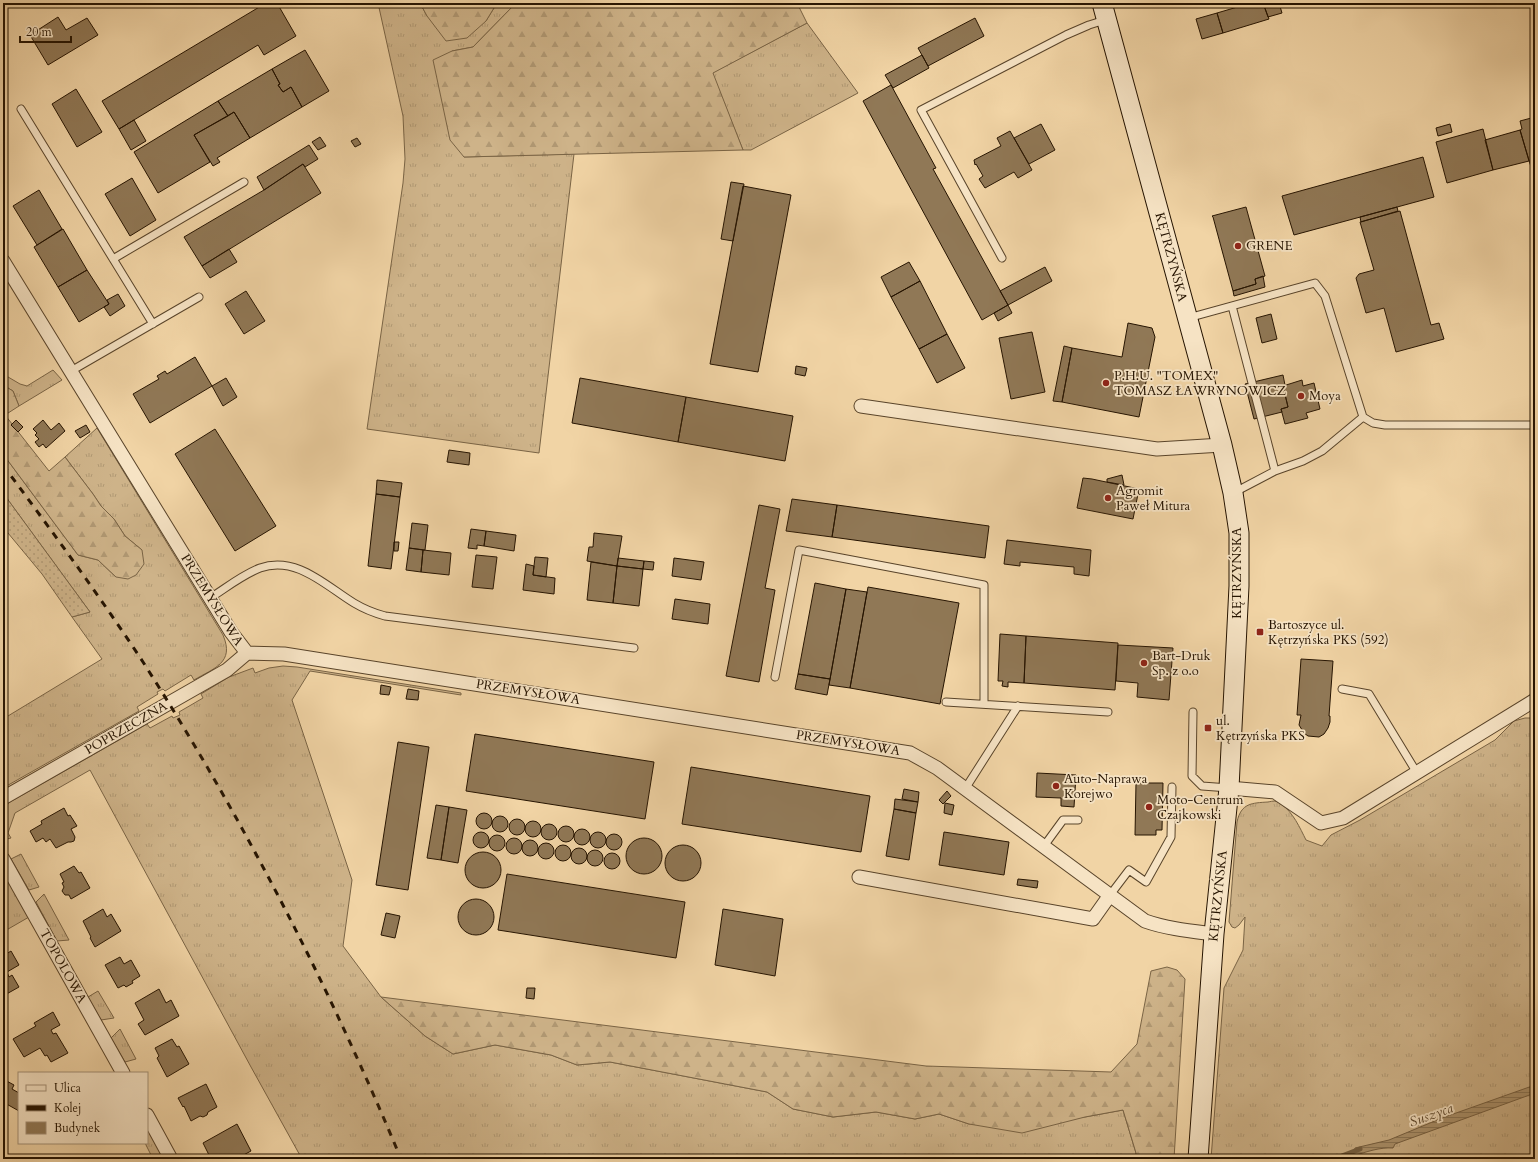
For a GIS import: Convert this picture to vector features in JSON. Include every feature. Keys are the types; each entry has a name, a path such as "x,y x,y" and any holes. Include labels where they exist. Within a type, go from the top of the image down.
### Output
{"main road":[{"name":"KĘTRZYŃSKA","path":"1104,11 1222,445 1233,493 1239,532 1239,586 1229,788 1214,934 1198,1159"}],"street":[{"name":"PRZEMYSŁOWA","path":"3,261 231,632 247,653 284,654 910,753 937,768 1146,921 1160,926 1214,934"},
{"path":"861,406 1157,449 1222,445"},
{"name":"POPRZECZNA","path":"3,798 228,670 247,653"},
{"path":"1229,788 1274,792 1322,823 1343,818 1535,700"},
{"name":"TOPOLOWA","path":"3,859 122,1072"},
{"path":"859,876 1093,919 1110,895"},
{"path":"148,1118 171,1159"}],"lane":[{"path":"1002,258 921,110 1066,35 1089,25 1104,11"},
{"path":"21,109 153,324"},
{"path":"113,259 244,182"},
{"path":"1188,318 1315,283 1325,296 1363,417 1373,424 1535,425"},
{"path":"71,371 199,297"},
{"path":"1232,306 1275,471"},
{"path":"1233,493 1275,471 1303,461 1322,451 1363,417"},
{"path":"775,677 799,550 984,585 984,704"},
{"path":"210,598 245,576 262,568 275,565 289,566 316,577 356,604 385,616 634,648"},
{"path":"1342,689 1369,694 1417,773"},
{"path":"946,702 1108,712"},
{"path":"965,789 1018,706"},
{"path":"1193,712 1192,776 1202,786 1229,788"},
{"path":"1110,895 1129,870 1146,882 1171,837 1172,787"},
{"path":"1044,846 1063,820 1078,820"}],"green space":[{"path":"378,3 420,3 427,16 486,21 497,3 516,3 473,47 452,51 464,157 574,154 539,453 367,429 403,183 405,159 403,116"},
{"path":"420,3 497,3 486,21 467,38 446,41 427,16"},
{"path":"516,3 797,3 807,23 713,73 743,150 464,157 450,140 433,60 452,51 473,47"},
{"path":"807,23 858,93 751,150 743,150 712,73"},
{"path":"53,370 62,380 19,406 13,391 3,385 3,374 20,384 27,386"},
{"path":"3,385 13,391 19,406 5,415 49,471 65,457 101,506 114,519 125,536 142,550 144,564 136,575 128,579 116,577 98,560 78,555 3,454"},
{"path":"97,428 223,635 226,644 226,652 220,664 209,672 194,680 191,675 165,691 163,689 157,692 158,694 137,707 139,711 3,788 3,719 102,659 72,617 90,612 3,493 3,454 78,555 98,560 116,577 142,550 125,536 114,519 101,506 65,457"},
{"path":"3,493 90,612 72,617 42,574 3,527"},
{"path":"283,666 461,693 461,695 310,671 292,700 352,880 343,946 381,997 425,1036 453,1054 495,1045 551,1055 577,1065 610,1062 767,1092 793,1109 833,1117 876,1112 915,1119 939,1114 969,1124 1085,1117 1123,1110 1136,1153 1136,1159 302,1159 90,770 15,813 8,833 11,838 3,840 3,806 147,724 150,728 172,716 173,718 180,715 179,712 203,698 201,694 229,677 253,668 255,673 269,668"},
{"path":"1525,718 1535,718 1535,1159 1211,1159 1224,988 1243,950 1245,917 1235,928 1232,927 1229,922 1237,822 1241,811 1248,805 1252,804 1273,801 1278,802 1293,816 1306,840 1322,846 1331,835 1360,820 1495,740 1514,721"},
{"path":"21,854 39,887 29,890 11,859"},
{"path":"3,870 29,917 3,932"},
{"path":"44,894 69,940 57,941 36,902"},
{"path":"1167,967 1177,970 1185,979 1174,1159 1136,1159 1136,1153 1123,1110 1085,1117 1022,1133 969,1124 939,1114 915,1119 876,1112 833,1117 793,1109 767,1092 610,1062 577,1065 551,1055 495,1045 453,1054 425,1036 381,997 926,1066 1111,1072 1137,1044 1151,971"},
{"path":"98,991 114,1018 101,1020 88,997"},
{"path":"120,1029 136,1059 125,1062 111,1038"},
{"path":"148,1130 164,1159 153,1159 146,1144 148,1144"}],"shaded area":[{"path":"1535,1085 1535,1093 1395,1144 1393,1148 1368,1151 1353,1156 1355,1148 1389,1140 1442,1118"}],"building":[{"path":"266,3 277,3 296,36 264,55 258,45 119,129 102,101"},
{"path":"1251,3 1263,3 1269,19 1223,33 1217,13"},
{"path":"1263,3 1279,3 1282,13 1268,17"},
{"path":"1217,13 1223,33 1202,39 1196,19"},
{"path":"58,17 66,30 87,18 98,35 48,65 30,35"},
{"path":"975,18 984,36 928,66 918,48"},
{"path":"305,50 329,91 302,107 291,87 283,92 278,85 280,84 272,69"},
{"path":"922,55 929,68 893,88 885,75"},
{"path":"272,69 280,84 278,85 283,92 291,87 302,107 250,138 234,112 228,116 218,101"},
{"path":"891,85 936,168 933,169 1008,305 982,320 863,101"},
{"path":"76,89 102,132 77,147 52,104"},
{"path":"218,101 228,116 194,135 210,162 158,193 134,152"},
{"path":"234,112 250,138 217,158 220,162 213,166 194,135"},
{"path":"1535,117 1535,166 1531,167 1520,130 1522,129 1520,121"},
{"path":"134,120 146,141 131,150 119,129"},
{"path":"1041,124 1055,150 1029,164 1014,138"},
{"path":"1450,124 1452,132 1438,136 1436,128"},
{"path":"1483,129 1493,170 1447,183 1436,142"},
{"path":"1520,130 1529,161 1493,170 1485,140"},
{"path":"1010,131 1032,170 1018,178 1014,172 985,188 979,179 983,176 976,164 975,165 974,160 1001,146 997,138"},
{"path":"320,137 326,146 318,150 312,142"},
{"path":"357,138 361,144 355,147 351,141"},
{"path":"309,145 318,159 305,167 303,164 264,190 257,177"},
{"path":"1423,157 1434,197 1294,235 1282,196"},
{"path":"303,164 321,193 202,266 184,237 264,190"},
{"path":"132,178 156,220 130,236 105,194"},
{"path":"731,182 744,184 733,241 721,239"},
{"path":"743,186 791,195 758,372 710,364"},
{"path":"39,190 62,229 37,245 13,206"},
{"name":"GRENE","path":"1246,207 1265,276 1255,279 1256,284 1233,291 1212,216"},
{"path":"1397,207 1398,211 1361,222 1360,217"},
{"path":"1400,211 1431,325 1439,323 1444,339 1396,352 1384,308 1366,313 1356,278 1359,274 1374,270 1360,222"},
{"path":"63,229 87,270 58,287 34,247"},
{"path":"229,249 237,262 210,278 202,266"},
{"path":"909,262 920,281 891,297 881,277"},
{"path":"1045,267 1052,281 1008,305 1000,291"},
{"path":"87,270 109,304 79,322 58,287"},
{"path":"1263,276 1265,287 1234,296 1233,291 1256,284 1255,279"},
{"path":"920,281 947,334 919,349 891,297"},
{"path":"246,291 265,321 244,334 225,304"},
{"path":"118,294 125,306 110,316 104,307 109,304 107,300"},
{"path":"1008,305 1012,313 998,321 994,313"},
{"path":"1271,314 1277,339 1262,343 1256,318"},
{"name":"P.H.U. \"TOMEX\" TOMASZ ŁAWRYNOWICZ","path":"1128,323 1152,328 1155,337 1139,417 1062,402 1072,348 1122,357"},
{"path":"1032,332 1045,392 1011,399 999,338"},
{"path":"947,334 965,368 937,383 919,349"},
{"path":"1064,346 1072,348 1062,402 1053,401"},
{"path":"195,357 212,386 150,423 133,394 159,379 157,376 165,371 167,374"},
{"path":"796,366 807,368 805,376 795,374"},
{"path":"1283,375 1285,385 1283,386 1288,407 1281,409 1282,412 1254,419 1245,384"},
{"path":"226,378 237,397 223,406 212,386"},
{"path":"580,378 686,397 678,442 572,423"},
{"name":"Moya","path":"1302,380 1303,386 1314,383 1320,409 1306,413 1308,418 1285,424 1281,409 1288,407 1283,386"},
{"path":"686,397 793,416 785,461 678,442"},
{"path":"16,420 23,427 18,432 11,425"},
{"path":"43,420 51,430 59,423 65,431 46,448 43,444 39,447 35,442 39,439 35,435 37,433 33,429"},
{"path":"86,425 90,432 80,438 75,431"},
{"path":"215,429 276,526 235,551 175,454"},
{"path":"449,450 470,453 469,465 447,462"},
{"path":"1122,475 1124,485 1107,482 1107,479"},
{"name":"Agromit Paweł Mitura","path":"1083,478 1139,489 1133,519 1077,508"},
{"path":"377,480 402,483 400,497 376,494"},
{"path":"376,494 400,497 391,569 368,566"},
{"path":"792,499 837,505 832,537 786,531"},
{"path":"759,505 780,509 765,588 775,590 759,682 726,676"},
{"path":"837,505 989,526 985,558 832,537"},
{"path":"412,523 428,525 425,550 409,548"},
{"path":"471,529 486,531 484,546 477,545 477,549 468,548"},
{"path":"486,531 516,535 514,551 484,546"},
{"path":"594,533 622,536 617,566 587,561 589,547 593,547"},
{"path":"1007,540 1091,550 1089,576 1074,574 1074,567 1020,562 1020,566 1004,564"},
{"path":"394,542 399,542 398,551 394,551"},
{"path":"409,548 423,550 421,572 406,570"},
{"path":"423,550 451,553 449,575 421,572"},
{"path":"476,555 497,557 493,589 472,587"},
{"path":"535,557 548,558 546,577 533,575"},
{"path":"618,558 644,561 643,569 617,566"},
{"path":"674,558 704,562 701,580 672,576"},
{"path":"644,561 654,562 653,570 643,569"},
{"path":"591,562 617,566 613,603 587,600"},
{"path":"526,564 534,566 533,575 555,578 554,594 523,590"},
{"path":"617,566 643,569 639,606 613,603"},
{"path":"815,583 846,589 830,679 798,674"},
{"path":"868,587 959,603 940,704 850,688"},
{"path":"846,589 867,592 850,688 829,685"},
{"path":"675,599 710,604 708,624 672,619"},
{"path":"1000,634 1026,636 1024,683 1008,682 1008,687 1002,686 1003,681 998,681"},
{"path":"1026,636 1118,643 1115,690 1024,683"},
{"name":"Bart-Druk Sp. z o.o","path":"1118,645 1173,648 1169,700 1137,697 1138,683 1116,681"},
{"path":"1301,659 1333,661 1329,716 1330,722 1324,734 1319,737 1308,736 1299,725 1301,715 1297,715"},
{"path":"798,674 830,679 827,695 795,689"},
{"path":"381,685 391,687 389,695 380,694"},
{"path":"408,689 419,691 418,700 406,699"},
{"path":"475,734 654,762 645,819 466,791"},
{"path":"398,742 429,747 408,890 376,885"},
{"path":"691,767 870,796 861,852 682,824"},
{"name":"Auto-Naprawa Korejwo","path":"1037,773 1076,775 1074,807 1061,806 1061,798 1036,797"},
{"name":"Moto-Centrum Czajkowski","path":"1136,783 1163,783 1162,830 1156,830 1156,835 1135,835"},
{"path":"904,789 919,792 918,802 902,799"},
{"path":"947,791 951,796 943,804 939,800"},
{"path":"895,799 918,802 916,813 894,809"},
{"path":"945,803 954,805 952,815 944,813"},
{"path":"436,805 449,807 441,860 427,858"},
{"path":"449,807 467,810 458,863 441,860"},
{"path":"64,808 68,816 70,815 77,826 71,829 75,837 74,841 68,842 56,848 50,839 46,842 43,838 36,842 30,831 42,824 41,821"},
{"path":"894,809 916,813 909,860 886,856"},
{"path":"484,813 491,818 492,821 487,828 484,829 477,824 476,821 481,814"},
{"path":"500,816 507,821 508,824 503,831 500,832 493,827 492,824 497,817"},
{"path":"517,819 524,824 525,827 520,834 517,835 510,830 509,827 514,820"},
{"path":"533,821 540,826 541,829 536,836 533,837 526,832 525,829 530,822"},
{"path":"549,824 556,829 557,832 552,839 549,840 542,835 541,832 546,825"},
{"path":"566,826 573,831 574,834 569,841 566,842 559,837 558,834 563,827"},
{"path":"582,829 589,834 590,837 585,844 582,845 575,840 574,837 579,830"},
{"path":"481,832 488,837 489,840 484,847 481,848 474,843 473,840 478,833"},
{"path":"598,832 605,837 606,840 601,847 598,848 591,843 590,840 595,833"},
{"path":"944,832 1009,842 1004,875 939,865"},
{"path":"614,834 621,839 622,842 617,849 614,850 607,845 606,842 611,835"},
{"path":"497,835 504,840 505,843 500,850 497,851 490,846 489,843 494,836"},
{"path":"514,838 521,843 522,846 517,853 514,854 507,849 506,846 511,839"},
{"path":"648,838 657,843 661,849 661,863 657,869 648,874 640,874 631,869 627,863 626,852 631,843 637,839"},
{"path":"530,840 537,845 538,848 533,855 530,856 523,851 522,848 527,841"},
{"path":"546,843 553,848 554,851 549,858 546,859 539,854 538,851 543,844"},
{"path":"563,845 570,850 571,853 566,860 563,861 556,856 555,853 560,846"},
{"path":"687,845 696,850 700,856 700,870 696,876 687,881 679,881 670,876 666,870 665,859 670,850 676,846"},
{"path":"579,848 586,853 587,856 582,863 579,864 572,859 571,856 576,849"},
{"path":"595,850 602,855 603,858 598,865 595,866 588,861 587,858 592,851"},
{"path":"487,852 496,857 500,863 500,877 496,883 487,888 479,888 470,883 466,877 465,866 470,857 476,853"},
{"path":"612,853 619,858 620,861 615,868 612,869 605,864 604,861 609,854"},
{"path":"74,866 79,873 81,872 90,888 71,899 69,895 65,895 62,891 64,887 62,883 64,882 60,874"},
{"path":"507,874 685,902 676,958 498,930"},
{"path":"1018,879 1038,881 1037,888 1017,885"},
{"path":"480,899 489,904 493,910 493,924 489,930 480,935 472,935 463,930 459,924 458,913 463,904 469,900"},
{"path":"103,909 107,917 111,914 121,931 95,947 83,921"},
{"path":"723,909 783,919 775,976 715,965"},
{"path":"386,913 400,916 395,938 381,935"},
{"path":"11,951 19,965 7,972 9,977 12,975 19,987 3,996 3,956"},
{"path":"120,957 124,964 131,960 140,976 126,987 124,985 118,988 105,965"},
{"path":"527,988 535,988 534,999 526,998"},
{"path":"159,989 166,1003 171,1000 179,1016 145,1035 138,1024 144,1020 135,1003"},
{"path":"53,1012 60,1025 51,1030 53,1034 56,1033 68,1053 51,1062 40,1048 24,1057 13,1039 36,1026 34,1023"},
{"path":"172,1039 177,1047 179,1046 189,1064 167,1077 157,1058 159,1056 155,1048"},
{"path":"3,1079 14,1085 12,1089 18,1092 18,1110 3,1102"},
{"path":"206,1084 217,1107 208,1112 207,1115 203,1117 200,1116 191,1121 184,1106 183,1107 178,1098"},
{"path":"237,1124 251,1151 236,1159 226,1159 225,1156 219,1159 211,1159 203,1143"}],"waterway":[{"name":"Suszyca","path":"1334,1159 1360,1149"}],"railway":[{"path":"3,465 143,662 216,782 283,905 314,967 345,1031 401,1159"}],"place":[{"name":"GRENE","path":"1238,246"},
{"name":"P.H.U. \"TOMEX\" TOMASZ ŁAWRYNOWICZ","path":"1106,383"},
{"name":"Moya","path":"1301,396"},
{"name":"Agromit Paweł Mitura","path":"1108,498"},
{"name":"Bartoszyce ul. Kętrzyńska PKS (592)","path":"1260,632"},
{"name":"Bart-Druk Sp. z o.o","path":"1144,663"},
{"name":"ul. Kętrzyńska PKS","path":"1208,728"},
{"name":"Auto-Naprawa Korejwo","path":"1056,786"},
{"name":"Moto-Centrum Czajkowski","path":"1149,807"}]}
